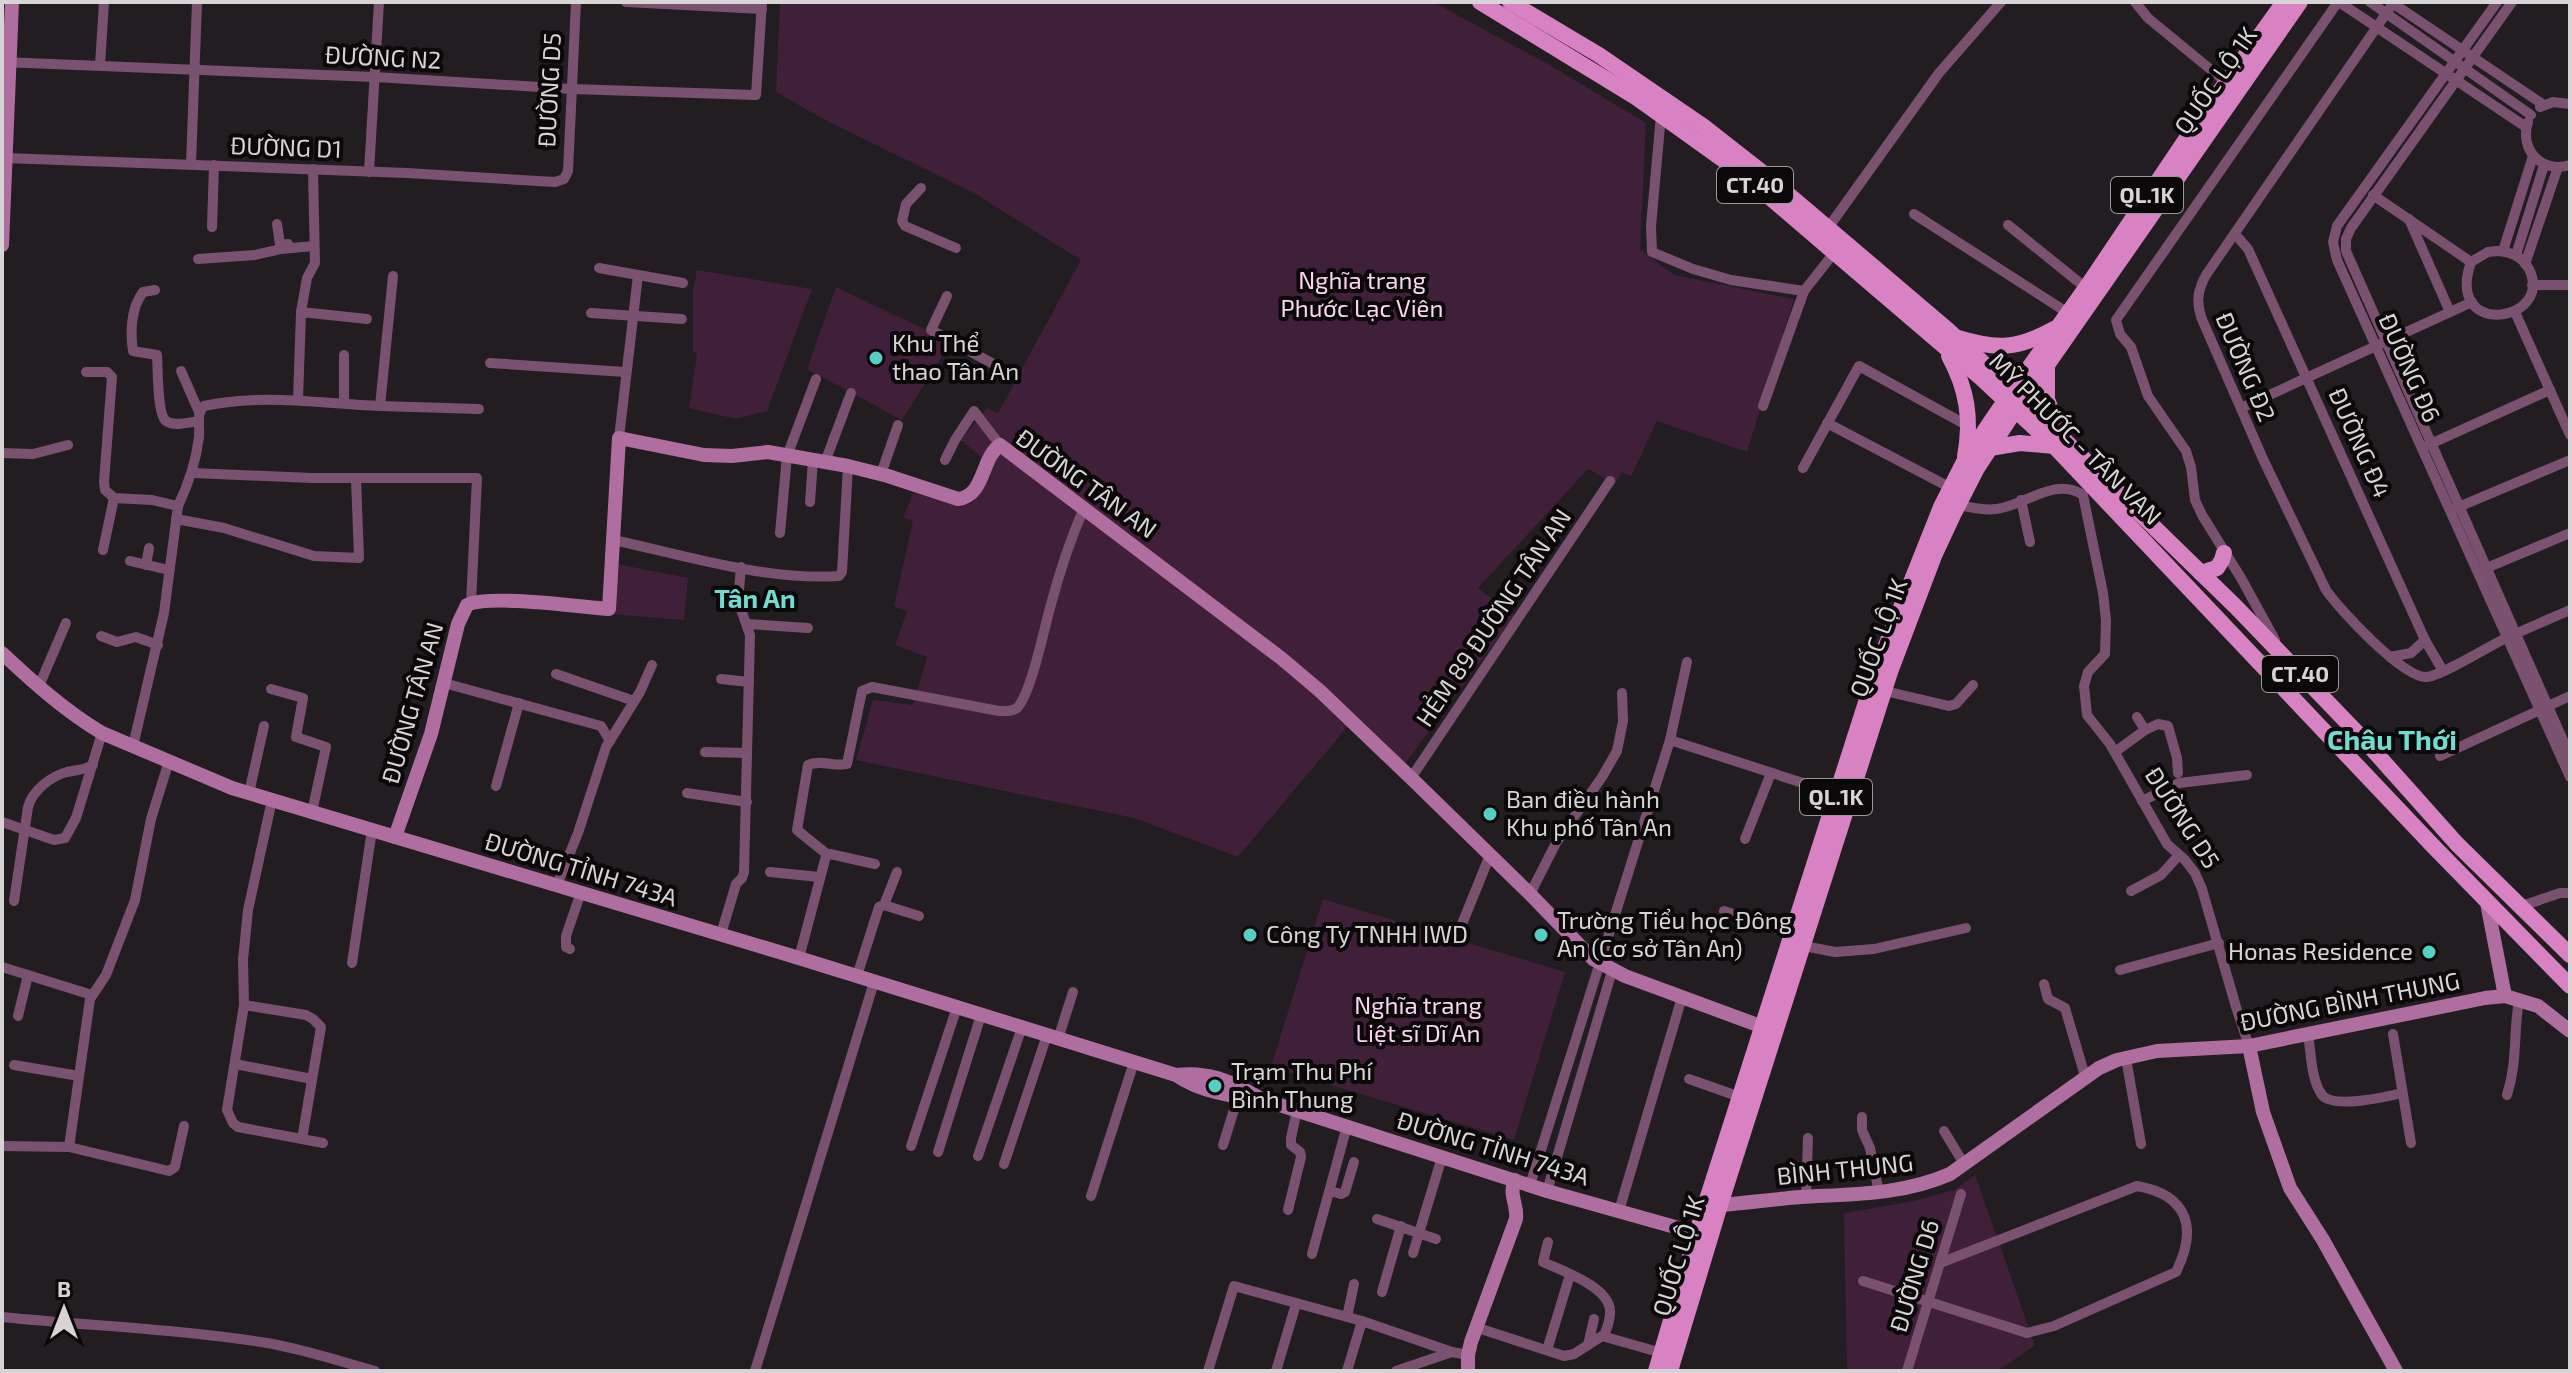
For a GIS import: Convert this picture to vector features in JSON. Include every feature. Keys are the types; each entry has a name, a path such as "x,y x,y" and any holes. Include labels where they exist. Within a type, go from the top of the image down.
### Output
{"main road":[{"name":"MỸ PHƯỚC - TÂN VẠN","path":"1480,2 1661,115 1739,171 1834,253 1950,342"},
{"name":"MỸ PHƯỚC - TÂN VẠN","path":"1510,2 1599,55 1703,126 1828,228 2201,573 2365,741 2457,844 2570,955"},
{"name":"QUỐC LỘ 1K","path":"1712,1207 1885,691 1934,556 1958,505 2014,400 2063,320 2284,2"},
{"name":"QUỐC LỘ 1K","path":"1799,940 1837,794 1877,668 1929,534 1964,462 2014,400 2047,366 2300,2"},
{"path":"1964,462 1970,427 1950,342 2007,347 2024,344 2063,320"},
{"path":"1990,448 2058,441 2047,399 2047,366"},
{"name":"MỸ PHƯỚC - TÂN VẠN","path":"2058,441 2101,496 2502,919 2570,986"},
{"path":"2201,573 2217,568 2224,553"},
{"path":"2502,919 2519,907"},
{"name":"QUỐC LỘ 1K","path":"1670,1371 1740,1097 1770,1029"},
{"name":"QUỐC LỘ 1K","path":"1656,1371 1704,1235"}],"street":[{"path":"2,245 6,62 12,2"},
{"path":"100,65 104,2"},
{"path":"191,164 197,2"},
{"path":"369,172 379,2"},
{"name":"ĐƯỜNG D5","path":"564,179 568,171 576,2"},
{"path":"626,2 762,5"},
{"path":"1828,228 1939,73 2001,2"},
{"path":"2135,2 2148,18 2227,83"},
{"path":"2283,655 2195,500 2186,451 2148,396 2131,347 2120,334 2116,320 2338,2 2526,127"},
{"path":"2370,2 2531,115"},
{"path":"2393,2 2544,105"},
{"name":"ĐƯỜNG Đ2","path":"2393,2 2206,275 2196,301 2241,408 2326,590 2337,606 2390,657 2423,678 2443,671"},
{"name":"ĐƯỜNG Đ6","path":"2350,273 2337,260 2333,242 2337,226 2497,2"},
{"name":"ĐƯỜNG Đ6","path":"2512,2 2373,195 2346,239 2346,251 2350,273 2568,762 2570,777"},
{"name":"ĐƯỜNG N2","path":"6,62 756,95 762,5"},
{"path":"2570,104 2553,102 2544,105 2531,115 2526,127 2526,143 2533,156 2544,165 2570,165"},
{"path":"1661,115 1651,226 1652,252 1731,280 1804,291"},
{"path":"2390,151 2400,158"},
{"path":"2503,251 2533,156"},
{"name":"ĐƯỜNG D1","path":"5,158 313,169 555,182 564,179"},
{"path":"212,227 214,165"},
{"path":"2516,255 2544,165"},
{"path":"2525,264 2558,167"},
{"path":"298,400 301,312 307,278 315,263 313,169"},
{"path":"921,188 906,204 903,223 911,230 956,248"},
{"path":"2373,195 2471,262"},
{"path":"2351,206 2361,214"},
{"path":"2517,208 2542,215"},
{"path":"1914,214 2063,320"},
{"path":"2409,219 2450,312"},
{"path":"277,224 280,245 314,244"},
{"path":"2008,225 2086,288"},
{"name":"ĐƯỜNG Đ4","path":"2235,234 2248,249 2425,640 2443,671"},
{"path":"198,259 255,255 314,244"},
{"path":"2503,251 2516,255 2531,276 2532,285 2524,306 2515,312 2495,316 2485,313 2472,302 2466,291 2471,262 2488,252 2503,251"},
{"path":"1763,406 1804,291 1834,253"},
{"path":"599,268 683,283"},
{"path":"619,438 638,275"},
{"path":"380,406 393,276"},
{"path":"2532,285 2570,285"},
{"path":"155,290 143,292 139,297 131,328 133,351 157,355 160,410 164,419 169,423 199,416"},
{"path":"947,296 931,330 997,366"},
{"path":"2241,408 2472,302"},
{"path":"301,312 367,319"},
{"path":"2515,312 2570,435"},
{"path":"591,313 682,319"},
{"path":"344,355 344,403"},
{"path":"490,363 625,372"},
{"path":"1803,468 1859,366 1970,427"},
{"path":"181,371 199,416"},
{"path":"86,372 107,372 112,377 105,490 114,498 152,500 178,506"},
{"path":"780,533 787,456 816,379"},
{"path":"2427,446 2550,390"},
{"path":"810,502 819,461 851,393"},
{"path":"133,746 158,645 178,506 193,473 199,416 204,406 298,400 479,409"},
{"path":"945,460 974,411 1000,445"},
{"path":"1827,423 1951,488"},
{"path":"881,474 898,425"},
{"name":"ĐƯỜNG TÂN AN","path":"395,837 431,734 460,616 471,603 609,609 619,438 704,455 732,456 762,452 848,466 954,498 966,498 977,487 989,456 1000,445 1320,691 1530,894 1582,949 1606,967 1770,1029"},
{"path":"2,453 33,454 68,445"},
{"path":"2455,509 2570,460"},
{"path":"613,540 794,576 841,575 848,466"},
{"path":"193,473 477,478 471,603"},
{"path":"176,519 224,528 314,556 359,558 356,478"},
{"name":"HẺM 89 ĐƯỜNG TÂN AN","path":"1411,778 1610,481"},
{"path":"1958,505 1984,510 2001,509 2063,488 2083,495 2101,496"},
{"name":"ĐƯỜNG D5","path":"2083,495 2099,568 2106,620 2105,654 2088,672 2084,686 2087,715 2115,752 2167,844 2195,873 2249,1046 2263,1112 2290,1188 2323,1240 2396,1371"},
{"path":"103,550 114,498"},
{"path":"2021,500 2030,542"},
{"path":"875,864 828,855 797,830 808,765 847,764 862,691 872,687 999,711 1016,709 1028,684 1073,533 1084,508"},
{"path":"2482,570 2570,533"},
{"path":"146,565 149,548"},
{"path":"130,561 169,570"},
{"path":"721,934 736,884 744,872 750,635 738,601 741,567"},
{"path":"2443,671 2570,610"},
{"path":"39,686 66,623"},
{"path":"748,624 808,628"},
{"path":"101,636 117,642 136,637 158,645"},
{"path":"2390,657 2411,653 2425,640"},
{"name":"ĐƯỜNG TỈNH 743A","path":"2,653 69,712 102,733 219,783 799,958 1176,1075 1184,1081 1238,1097 1264,1100 1547,1191 1704,1235"},
{"path":"1547,1191 1670,740 1687,662"},
{"path":"557,885 578,833 600,762 652,665"},
{"path":"556,674 634,701"},
{"path":"721,679 749,682"},
{"path":"444,683 601,726 610,741"},
{"path":"1885,691 1949,706 1956,704 1973,685"},
{"path":"271,689 303,698 296,737 326,747 312,812"},
{"path":"1530,894 1556,843 1617,751 1623,721 1622,693"},
{"path":"2440,756 2570,696"},
{"path":"496,786 519,703"},
{"path":"2137,717 2145,730"},
{"path":"2115,752 2145,730 2158,724 2168,726 2178,773"},
{"path":"249,793 264,726"},
{"path":"2,822 54,840 65,838 72,827 102,733"},
{"path":"1670,740 1837,794"},
{"path":"705,752 747,753"},
{"path":"69,1147 92,995 106,975 135,900 151,819 169,761"},
{"path":"14,901 30,801 38,789 62,774 93,765"},
{"path":"1745,839 1771,773"},
{"path":"2142,801 2179,783 2247,775"},
{"path":"687,793 747,802"},
{"path":"272,800 245,935 244,1005 227,1110 233,1123 246,1130 323,1143"},
{"path":"352,963 372,830"},
{"path":"799,958 819,877 828,855"},
{"path":"1462,924 1490,855"},
{"path":"2131,891 2161,875 2179,855"},
{"path":"770,872 819,877"},
{"path":"857,976 879,907 884,905 897,872"},
{"path":"570,949 566,947 566,936 581,892"},
{"path":"2519,907 2560,893 2570,893"},
{"path":"2487,903 2512,998 2515,1023 2517,1049 2507,1095"},
{"path":"884,905 919,916"},
{"path":"1724,911 1835,952 1874,949 1966,928"},
{"path":"2120,970 2219,943"},
{"path":"2,967 92,995"},
{"path":"1530,1185 1556,1100 1606,967"},
{"path":"18,1016 28,975"},
{"path":"755,1371 874,982"},
{"path":"2044,984 2048,999 2065,1008 2085,1076"},
{"path":"1004,1164 1052,1037 1073,992"},
{"path":"1619,1211 1682,997"},
{"name":"ĐƯỜNG BÌNH THUNG","path":"2085,1076 2126,1058 2171,1049 2249,1046 2417,1010 2485,998 2512,998"},
{"path":"2512,998 2538,1006 2570,1031"},
{"path":"244,1005 306,1015 321,1027 302,1139"},
{"path":"911,1146 957,1007"},
{"path":"938,1152 981,1015"},
{"path":"978,1156 1022,1027"},
{"path":"2308,1034 2318,1087 2324,1098 2345,1102 2402,1093"},
{"path":"2393,1034 2411,1143"},
{"path":"2126,1058 2141,1144"},
{"path":"1091,1196 1134,1062"},
{"path":"235,1064 312,1079"},
{"path":"14,1065 79,1076"},
{"name":"ĐƯỜNG TỈNH 743A","path":"1176,1075 1196,1073 1232,1082 1264,1100"},
{"name":"BÌNH THUNG","path":"1712,1207 1879,1193 1933,1181 1964,1164 2085,1076"},
{"path":"1689,1079 1740,1097"},
{"path":"1223,1145 1238,1097"},
{"path":"1556,1100 1572,1106"},
{"path":"1288,1210 1301,1157 1300,1152 1291,1145 1297,1110"},
{"path":"1862,1117 1862,1130 1870,1148 1879,1193"},
{"path":"1550,1120 1567,1124"},
{"path":"2,1146 69,1147 169,1171 175,1167 184,1126"},
{"path":"1312,1254 1347,1126"},
{"path":"1944,1131 1964,1164"},
{"path":"1806,1197 1808,1138"},
{"path":"1413,1253 1442,1157"},
{"path":"1330,1191 1345,1192 1354,1162"},
{"path":"1468,1371 1468,1355 1516,1219 1517,1210 1511,1194 1515,1180"},
{"path":"1863,1281 2027,1333 2054,1326 2176,1272 2189,1238 2187,1218 2170,1199 2137,1186 1940,1263"},
{"name":"ĐƯỜNG D6","path":"1907,1371 1961,1194"},
{"path":"1377,1219 1436,1239"},
{"path":"1382,1292 1401,1226"},
{"path":"1548,1242 1543,1262 1594,1287 1605,1297 1610,1309 1604,1336"},
{"path":"1547,1350 1570,1275"},
{"path":"1347,1317 1354,1284"},
{"path":"1208,1371 1234,1286 1362,1321 1468,1355"},
{"path":"1276,1371 1296,1304"},
{"path":"2,1317 170,1331 267,1343 375,1371"},
{"path":"1588,1345 1594,1319"},
{"path":"1347,1371 1362,1321"},
{"path":"1478,1328 1568,1356 1604,1336 1662,1353"},
{"path":"1396,1371 1452,1352"}],"green space":[{"name":"Nghĩa trang Phước Lạc Viên","path":"780,2 1433,2 1548,64 1646,123 1640,249 1674,275 1794,299 1747,452 1657,421 1631,476 1622,472 1615,484 1588,469 1478,588 1515,615 1398,773 1348,726 1238,857 1134,818 856,760 873,700 913,705 927,657 895,645 907,612 894,606 913,521 903,518 913,493 972,504 990,465 961,440 987,408 998,413 1081,260 974,193 825,120 776,92"},
{"path":"697,270 812,289 767,411 736,419 689,408 697,354 693,351 693,292"},
{"name":"Khu Thể thao Tân An","path":"836,287 928,331 948,347 902,420 807,369"},
{"path":"617,564 688,578 684,620 612,614"},
{"name":"Nghĩa trang Liệt sĩ Dĩ An","path":"1323,899 1565,972 1514,1140 1271,1067"},
{"path":"1975,1175 2035,1345 1998,1371 1847,1371 1844,1213 1909,1202 1954,1190"}],"place":[{"name":"Khu Thể thao Tân An","path":"876,358"},
{"name":"Ban điều hành Khu phố Tân An","path":"1490,814"},
{"name":"Công Ty TNHH IWD","path":"1250,935"},
{"name":"Trường Tiểu học Đông An (Cơ sở Tân An)","path":"1541,935"},
{"name":"Honas Residence","path":"2429,952"},
{"name":"Trạm Thu Phí Bình Thung","path":"1215,1086"}],"district":[{"name":"Tân An","path":"755,599"},
{"name":"Châu Thới","path":"2392,740"}]}
